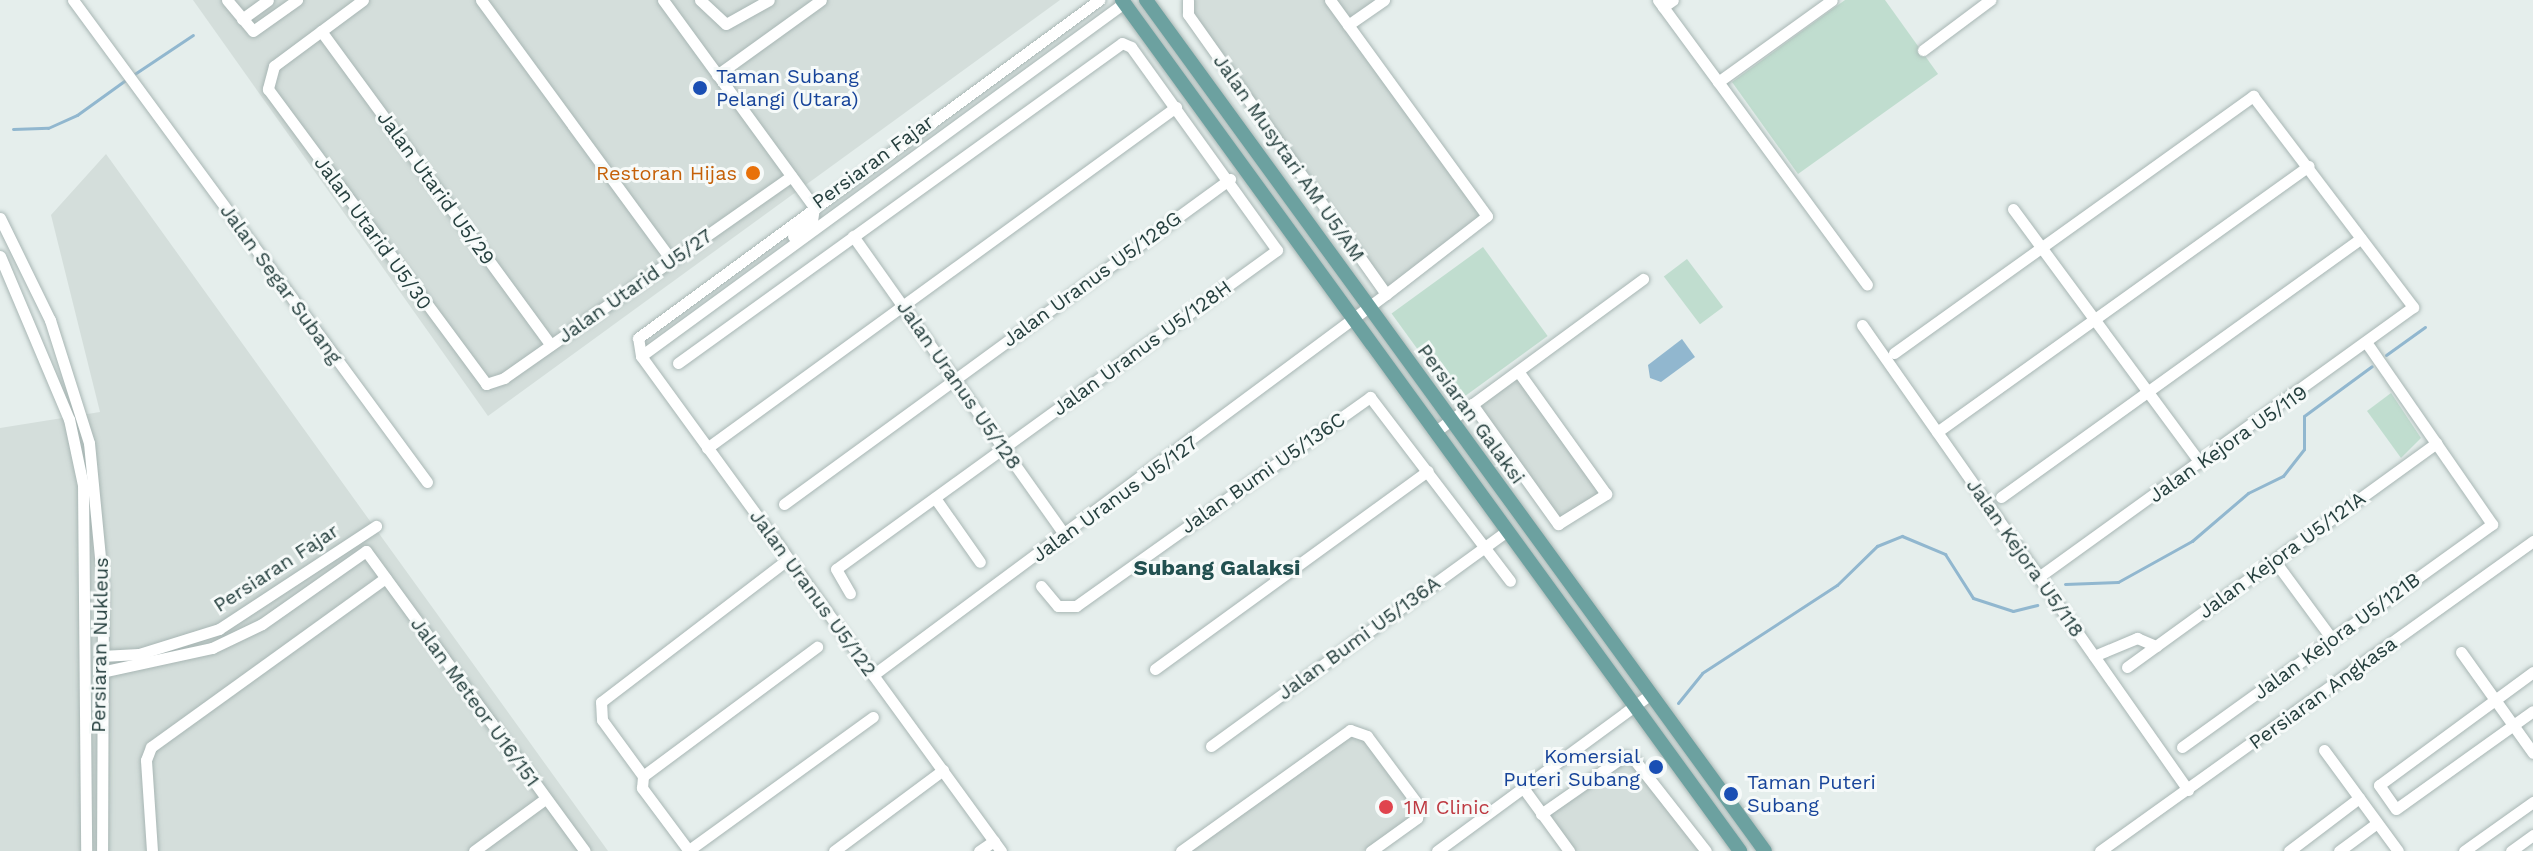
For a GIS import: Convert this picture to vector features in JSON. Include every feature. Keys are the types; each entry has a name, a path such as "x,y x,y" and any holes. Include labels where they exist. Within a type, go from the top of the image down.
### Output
{"main road":[{"name":"Persiaran Galaksi","path":"1146,0 1765,851"},
{"name":"Persiaran Galaksi","path":"1125,1 1740,851"}],"street":[{"name":"Jalan Segar Subang","path":"73,0 427,482"},
{"path":"227,0 255,30 297,0"},
{"path":"242,19 268,0"},
{"path":"321,31 363,0"},
{"path":"481,0 671,260"},
{"path":"663,0 814,207 812,221 730,290"},
{"path":"700,0 712,17 726,24 742,19 769,0"},
{"path":"717,75 821,0"},
{"name":"Persiaran Fajar","path":"641,356 643,331 1099,0"},
{"name":"Jalan Musytari AM U5/AM","path":"1188,0 1188,14 1386,294"},
{"path":"1330,0 1487,216 1368,308"},
{"path":"1348,25 1384,0"},
{"path":"1718,82 1832,0"},
{"path":"1923,50 1990,0"},
{"name":"Persiaran Fajar","path":"641,356 1125,1"},
{"path":"1664,2 1718,82 1867,285"},
{"name":"Jalan Utarid U5/30","path":"321,31 274,66 268,89 478,376"},
{"name":"Jalan Utarid U5/29","path":"321,31 551,345"},
{"path":"678,363 1122,43 1176,107 1230,179"},
{"path":"1894,353 2253,96 2308,166 2361,238 2001,497"},
{"path":"707,448 1176,107"},
{"path":"814,207 835,206 923,150"},
{"path":"1937,432 2308,166"},
{"name":"Jalan Utarid U5/27","path":"478,376 493,384 791,176"},
{"name":"Jalan Uranus U5/128H","path":"850,593 836,569 1278,247 1230,179"},
{"name":"Jalan Uranus U5/128G","path":"784,504 1230,179"},
{"path":"2013,209 2200,463"},
{"name":"Persiaran Nukleus","path":"0,218 50,320 89,443 101,551 102,851"},
{"name":"Jalan Uranus U5/128","path":"853,236 1065,535"},
{"name":"Jalan Kejora U5/119","path":"2038,577 2368,345 2413,307 2361,238"},
{"name":"Persiaran Nukleus","path":"0,256 69,419 83,485 86,851"},
{"path":"1436,431 1643,279"},
{"name":"Jalan Uranus U5/127","path":"873,675 1368,308"},
{"name":"Jalan Kejora U5/118","path":"1862,325 2188,790"},
{"path":"2368,345 2436,443"},
{"name":"Jalan Uranus U5/122","path":"641,356 998,846"},
{"path":"1472,404 1558,524 1606,494 1518,371"},
{"name":"Jalan Bumi U5/136C","path":"1041,586 1058,606 1076,606 1370,397 1428,471"},
{"name":"Jalan Kejora U5/121B","path":"2182,747 2492,524 2436,443"},
{"name":"Jalan Kejora U5/121A","path":"2127,667 2436,443"},
{"path":"1155,669 1428,471 1510,581"},
{"path":"935,498 980,562"},
{"name":"Persiaran Fajar","path":"101,656 139,654 219,629 376,526"},
{"name":"Jalan Bumi U5/136A","path":"1211,746 1508,530"},
{"name":"Persiaran Angkasa","path":"2100,851 2113,848 2188,790 2533,541"},
{"name":"Persiaran Fajar","path":"101,672 212,648 262,624 366,551"},
{"name":"Jalan Meteor U16/151","path":"366,551 585,851"},
{"path":"788,559 607,693 599,711 643,776 642,788 689,851 873,717"},
{"path":"2274,560 2332,639"},
{"path":"152,851 146,760 151,747 385,578"},
{"path":"2094,656 2137,638 2156,646"},
{"path":"643,776 817,647"},
{"path":"2461,652 2533,753"},
{"path":"2533,672 2379,785 2396,809 2533,711"},
{"path":"1437,851 1651,694"},
{"path":"1181,851 1342,733 1367,736 1419,806 1417,818 1371,851"},
{"path":"2324,750 2398,851"},
{"path":"1541,814 1624,756 1633,758 1706,851"},
{"path":"834,851 943,770"},
{"path":"1524,789 1569,851"},
{"path":"2289,851 2359,798"},
{"path":"474,851 545,799"},
{"path":"2464,851 2533,802"},
{"path":"2339,851 2377,823"},
{"path":"2511,851 2533,835"},
{"path":"979,851 998,846"}],"shaded area":[{"path":"193,0 1060,0 488,416"},
{"path":"1194,0 1376,0 1343,24 1483,216 1386,290 1191,13"},
{"path":"106,154 608,851 0,851 0,428 100,412 51,215"},
{"path":"1517,377 1601,493 1561,521 1477,406"},
{"path":"1348,736 1363,739 1413,805 1413,815 1363,851 1191,851"},
{"path":"1622,763 1636,767 1700,851 1574,851 1548,815"}],"green space":[{"path":"1845,0 1885,0 1938,74 1798,174 1732,82"},
{"path":"1483,247 1548,336 1456,402 1392,313"},
{"path":"1687,259 1723,307 1700,324 1664,276"},
{"path":"2391,393 2421,438 2401,458 2367,411"}],"water":[{"path":"1682,339 1695,357 1661,382 1650,378 1648,365"}],"waterway":[{"path":"133,75 193,35"},
{"path":"13,129 48,128 77,115 127,79"},
{"path":"2386,355 2425,327"},
{"path":"2065,584 2118,582 2192,541 2248,493 2283,476 2304,449 2304,416 2372,366"},
{"path":"1678,703 1702,673 1837,585 1877,546 1902,536 1945,554 1973,598 2013,611 2037,605"}],"place":[{"name":"Taman Subang Pelangi (Utara)","path":"700,88"},
{"name":"Restoran Hijas","path":"753,173"},
{"name":"Komersial Puteri Subang","path":"1656,767"},
{"name":"Taman Puteri Subang","path":"1731,794"},
{"name":"1M Clinic","path":"1386,807"}],"district":[{"name":"Subang Galaksi","path":"1217,568"}]}
